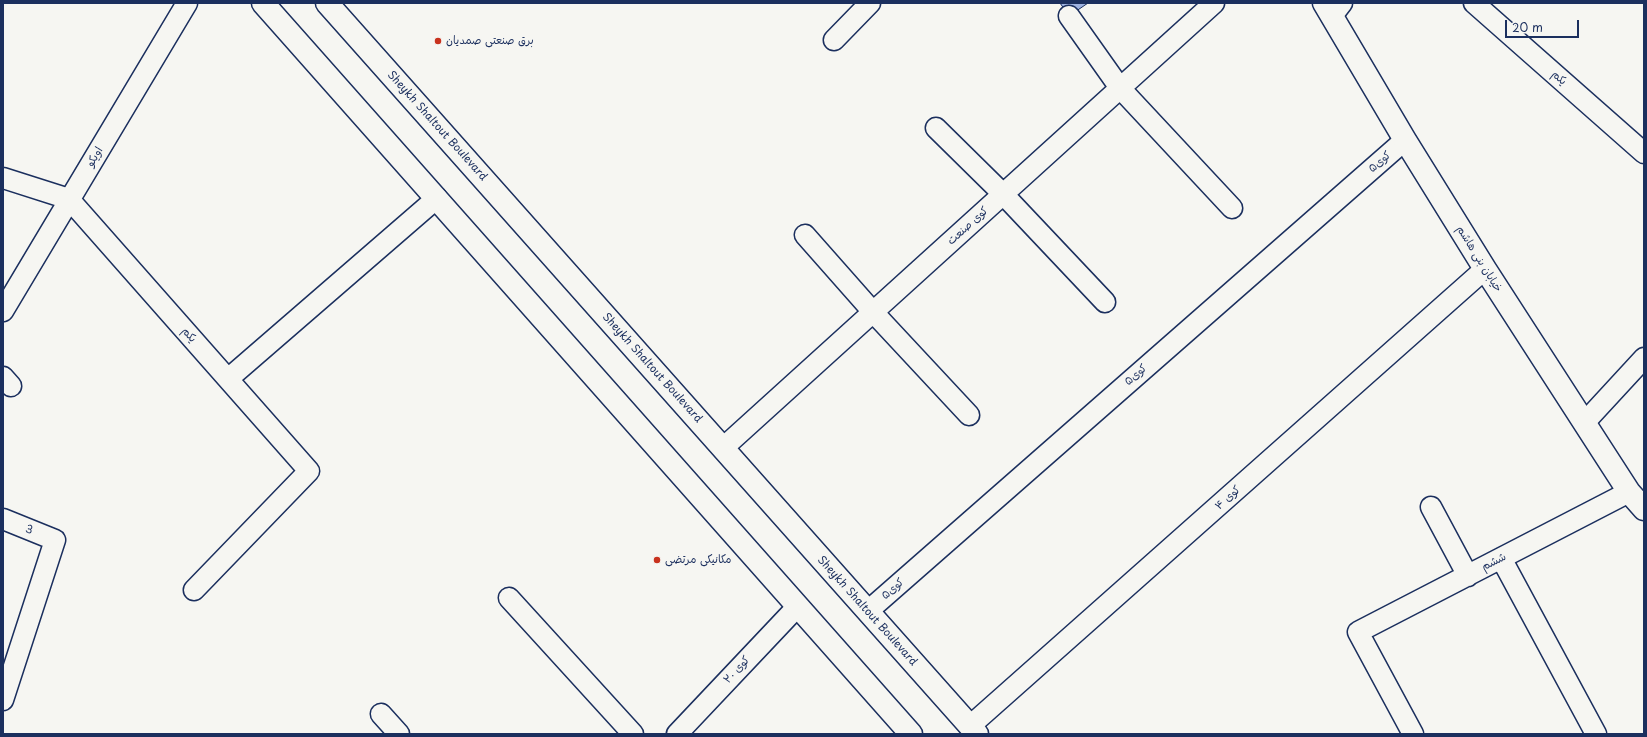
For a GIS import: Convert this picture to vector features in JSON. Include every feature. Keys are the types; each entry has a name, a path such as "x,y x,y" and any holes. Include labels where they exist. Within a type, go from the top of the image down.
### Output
{"main road":[{"path":"264,3 911,734"},
{"name":"Sheykh Shaltout Boulevard","path":"327,3 973,730"},
{"name":"خیابان بنی هاشم","path":"1333,7 1405,140 1485,270 1629,492 1644,510"}],"street":[{"name":"اویکو","path":"3,311 187,3"},
{"path":"834,40 870,3"},
{"name":"کوی صنعت","path":"723,448 1214,3"},
{"name":"یکم","path":"1474,3 1644,153"},
{"path":"1069,16 1120,88 1232,208"},
{"path":"936,128 1003,194 1105,302"},
{"name":"کوی۵","path":"868,611 1405,140"},
{"path":"3,178 69,199"},
{"path":"228,379 437,198"},
{"name":"یکم","path":"69,199 310,471 194,590"},
{"path":"806,235 873,312 969,415"},
{"name":"کوی ۴","path":"973,730 1485,270"},
{"path":"1585,422 1644,358"},
{"name":"ششم","path":"1414,734 1358,632 1629,492"},
{"path":"1431,507 1468,576"},
{"name":"3","path":"3,519 55,540 3,700"},
{"path":"1502,558 1596,734"},
{"path":"509,598 633,734"},
{"name":"کوی ۲۰","path":"677,734 798,606"},
{"path":"381,714 399,734"}],"building":[{"path":"1060,3 1088,3 1069,16"}],"place":[{"name":"برق صنعتی صمدیان","path":"438,41"},
{"name":"مکانیکی مرتضی","path":"657,560"}]}
